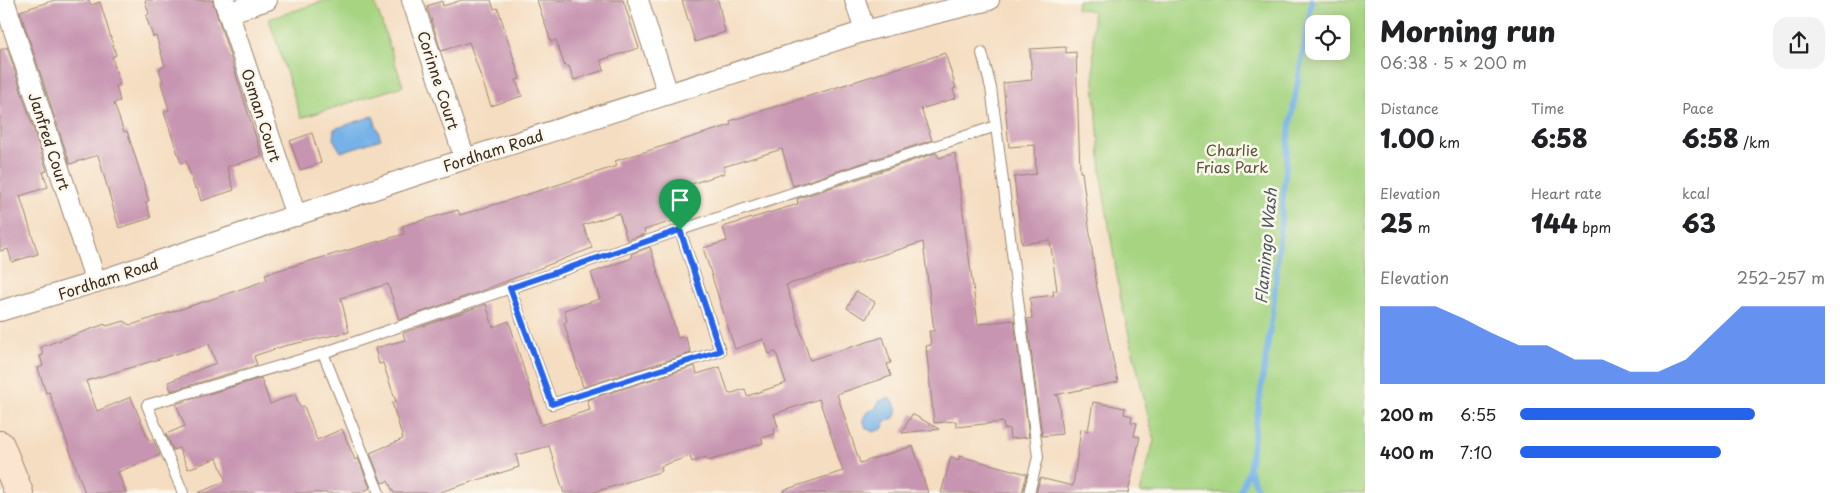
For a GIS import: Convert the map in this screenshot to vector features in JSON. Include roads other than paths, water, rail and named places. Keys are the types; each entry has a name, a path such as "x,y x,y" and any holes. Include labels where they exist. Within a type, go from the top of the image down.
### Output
{"main road":[{"path":"0,445 19,493"}],"street":[{"name":"Janfred Court","path":"4,0 96,282"},
{"name":"Osman Court","path":"267,0 226,7 296,216"},
{"name":"Corinne Court","path":"412,0 465,159"},
{"path":"638,0 668,94"},
{"path":"855,0 865,31"},
{"name":"Fordham Road","path":"0,311 96,282 465,159 865,31 989,0"}],"lane":[{"path":"982,53 991,88 1038,457 1029,493"},
{"path":"183,493 148,404 323,352 680,230 996,126"},
{"path":"510,288 552,404 720,351 680,230"},
{"path":"323,352 379,493"}],"water":[{"path":"373,116 381,139 341,152 333,139 334,129"},
{"path":"888,398 894,402 897,411 894,418 886,421 882,429 873,432 866,428 863,419 867,412 875,409 879,401"}],"waterway":[{"name":"Flamingo Wash","path":"1259,493 1249,469 1273,310 1289,132 1312,0"},
{"path":"1240,493 1249,469"}],"park label":[{"name":"Charlie Frias Park","path":"1232,158"}]}
